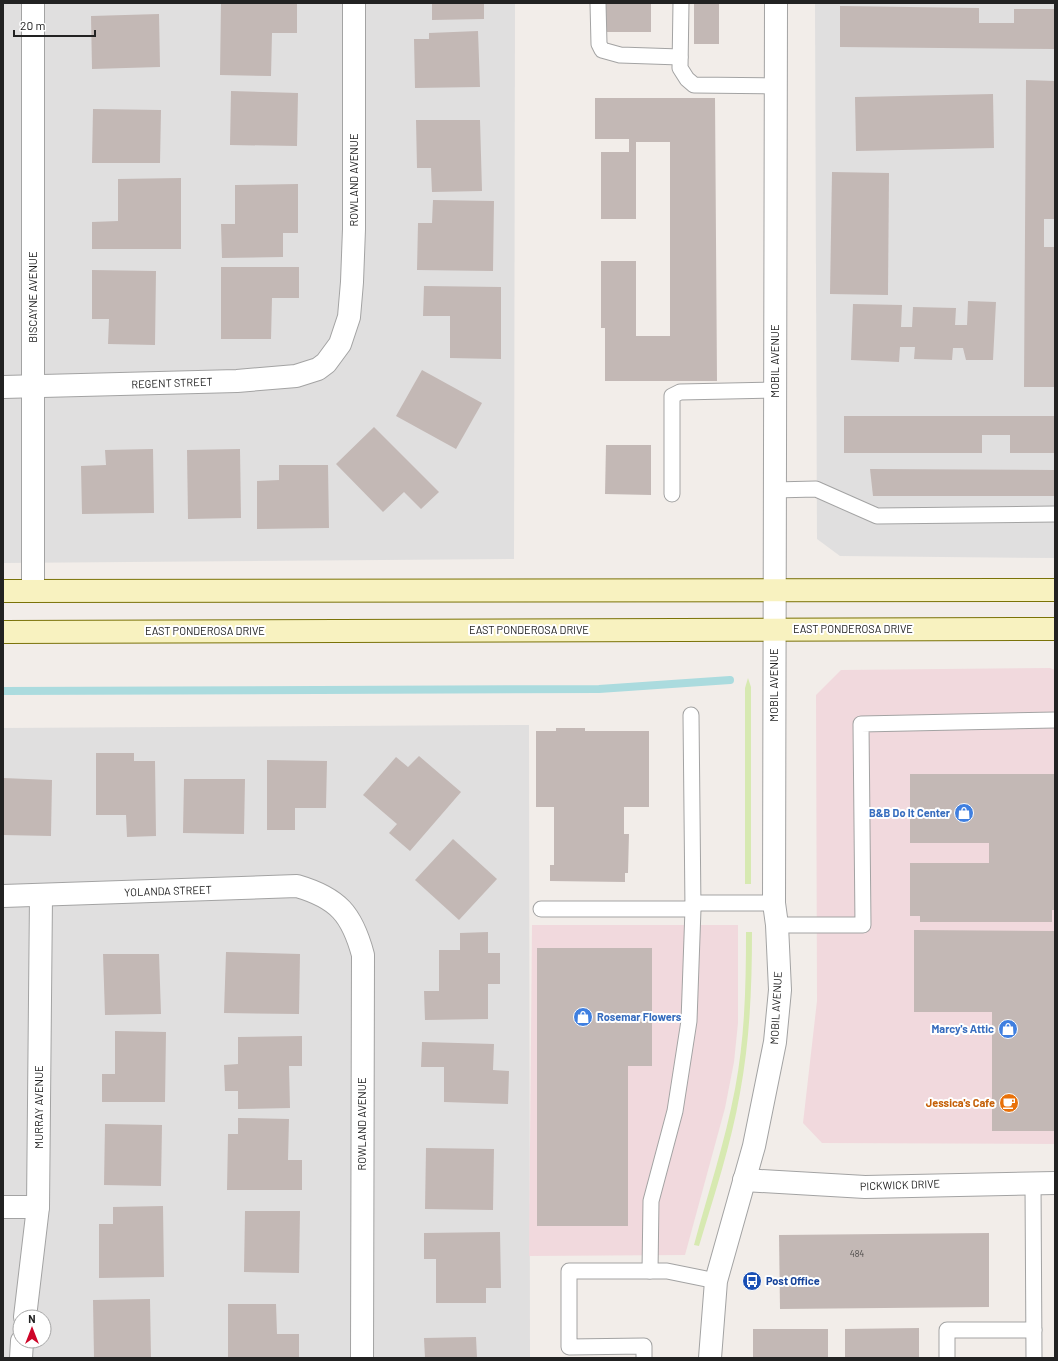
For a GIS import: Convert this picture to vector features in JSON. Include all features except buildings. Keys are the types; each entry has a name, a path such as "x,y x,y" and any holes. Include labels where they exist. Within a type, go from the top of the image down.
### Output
{"main road":[{"path":"3,591 1055,590"},
{"name":"EAST PONDEROSA DRIVE","path":"3,632 1055,629"}],"street":[{"name":"BISCAYNE AVENUE","path":"33,3 33,591"},
{"name":"ROWLAND AVENUE","path":"334,354 340,344 349,316 352,282 354,229 354,3"},
{"name":"MOBIL AVENUE","path":"710,1358 716,1281 764,1102 776,1042 780,990 777,925 774,903 776,3"},
{"name":"REGENT STREET","path":"3,387 237,380 296,376 318,369 334,354"},
{"name":"YOLANDA STREET","path":"3,896 41,896 297,886 316,891 331,900"},
{"name":"MURRAY AVENUE","path":"26,1309 38,1207 41,896"},
{"name":"ROWLAND AVENUE","path":"331,900 343,911 356,931 363,955 362,1358"},
{"name":"PICKWICK DRIVE","path":"744,1180 866,1187 1055,1183"},
{"path":"3,1207 38,1207"}],"lane":[{"path":"598,3 599,44 602,50 620,55 680,57"},
{"path":"681,3 680,68 687,79 694,85 776,86"},
{"path":"672,494 672,396 680,392 775,390"},
{"path":"774,490 816,489 877,516 1055,514"},
{"path":"650,1271 651,1201 675,1111 687,1038 692,906 691,714"},
{"path":"777,925 863,924 861,724 1055,720"},
{"path":"541,909 774,903"},
{"path":"1033,1183 1034,1358"},
{"path":"644,1358 644,1346 569,1347 569,1271 667,1271 716,1281"},
{"path":"946,1358 946,1330 1034,1330"}],"shaded area":[{"path":"3,3 515,3 514,559 3,563"},
{"path":"815,3 1055,3 1055,558 840,556 817,539"},
{"path":"1050,668 1055,670 1055,1144 822,1143 803,1123 817,1001 816,695 841,670"},
{"path":"529,725 530,1358 3,1358 3,728"},
{"path":"532,925 738,925 738,1023 734,1062 725,1108 685,1255 529,1256"}],"green space":[{"path":"748,678 751,687 751,884 745,884 745,688"},
{"path":"746,932 752,932 752,972 750,1012 743,1073 727,1151 699,1246 694,1245 726,1128 735,1089 741,1050 746,971"}],"waterway":[{"path":"3,691 599,689 730,680"}],"place":[{"name":"B&B Do It Center","path":"964,813"},
{"name":"Rosemar Flowers","path":"583,1017"},
{"name":"Marcy's Attic","path":"1008,1029"},
{"name":"Jessica's Cafe","path":"1009,1103"},
{"name":"Post Office","path":"752,1281"}]}
